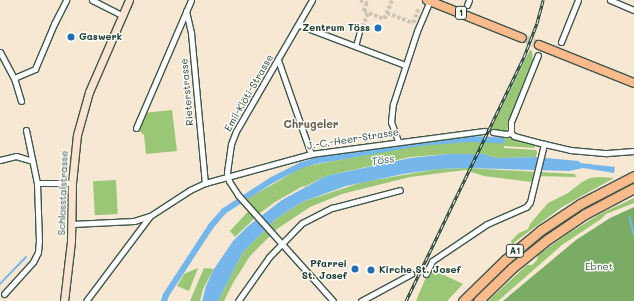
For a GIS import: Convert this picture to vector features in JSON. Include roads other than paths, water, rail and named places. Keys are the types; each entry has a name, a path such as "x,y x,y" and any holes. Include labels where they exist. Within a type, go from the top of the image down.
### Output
{"highway":[{"name":"A1","path":"463,301 505,260 541,230 580,204 634,176"},
{"name":"A1","path":"478,301 512,268 548,239 591,211 634,188"}],"main road":[{"name":"Schlosstalstrasse","path":"64,301 70,259 73,156 81,117 89,92 129,0"},
{"name":"1","path":"428,3 522,38"},
{"path":"539,45 634,84"}],"street":[{"path":"14,78 35,69 66,0"},
{"path":"92,0 123,16"},
{"path":"136,128 191,0"},
{"name":"Emil-Klöti-Strasse","path":"227,177 231,144 236,131 312,0"},
{"path":"561,42 578,0"},
{"path":"610,0 634,10"},
{"path":"398,141 391,122 393,104 405,65 428,3"},
{"name":"Rieterstrasse","path":"186,11 191,33 205,183"},
{"path":"298,25 405,65"},
{"path":"356,47 360,32"},
{"path":"0,52 14,78 21,101"},
{"path":"511,133 510,126 538,55"},
{"path":"278,60 311,154"},
{"path":"4,294 33,262 38,252 40,241 37,183 26,130"},
{"name":"J.-C.-Heer-Strasse","path":"227,177 311,154 398,141 484,131"},
{"path":"493,132 506,134 511,133 514,136 544,144 589,152 634,151"},
{"path":"426,274 432,261 487,224 526,207 544,144"},
{"path":"0,160 16,156 32,161"},
{"path":"72,224 134,221 150,216 190,190 205,183 227,177 238,195 333,301"},
{"path":"37,183 72,183"},
{"path":"238,301 269,257 295,228 309,219 332,208 400,190"},
{"path":"86,301 150,216"},
{"path":"361,301 411,274"}],"water":[{"path":"449,154 483,154 496,158 535,157 579,161 580,163 615,167 614,173 583,168 569,171 467,168 438,169 403,174 346,186 302,202 277,218 243,252 218,301 202,301 206,286 214,269 233,241 248,226 282,200 326,176 410,158"}],"waterway":[{"name":"Töss","path":"164,301 166,295 211,226 224,211 272,180 302,165 315,161 419,143 469,139 502,140"},
{"path":"630,217 634,234"},
{"path":"0,284 26,257"}],"tunnel":[{"path":"360,0 367,3 364,11 384,19 392,0"},
{"path":"387,13 413,23 418,9"},
{"path":"360,32 368,13"},
{"path":"522,38 539,45"}],"railway":[{"path":"406,301 524,57 537,23 543,0"}],"place":[{"name":"Zentrum Töss","path":"378,28"},
{"name":"Gaswerk","path":"71,37"},
{"name":"Pfarrei St. Josef","path":"355,269"},
{"name":"Kirche St. Josef","path":"371,270"}],"district":[{"name":"Chrugeler","path":"311,124"}],"park label":[{"name":"Ebnet","path":"599,267"}]}
